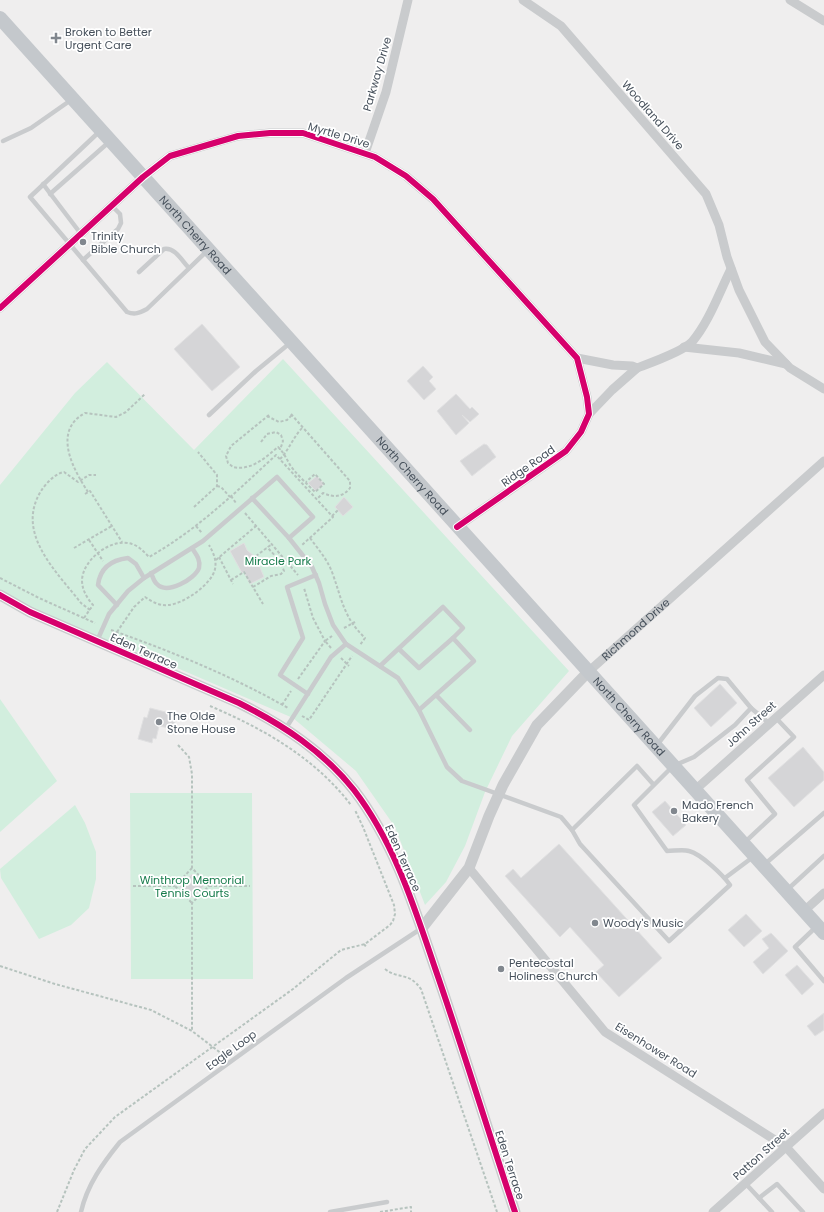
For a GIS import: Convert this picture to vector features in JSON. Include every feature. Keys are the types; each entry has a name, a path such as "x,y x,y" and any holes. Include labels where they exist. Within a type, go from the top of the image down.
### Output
{"main road":[{"name":"North Cherry Road","path":"0,18 457,527 821,929"}],"street":[{"name":"Parkway Drive","path":"365,153 388,85 408,0"},
{"name":"Woodland Drive","path":"523,0 561,26 706,194 719,225 731,269"},
{"path":"790,0 824,21"},
{"name":"Myrtle Drive","path":"0,308 143,177 170,156 238,136 270,133 303,133 375,157 406,176 433,199 577,358"},
{"name":"Ridge Road","path":"457,527 566,451 581,432 589,414 612,390 637,368 668,356 691,343 707,318 731,269"},
{"path":"731,269 738,290 765,342 790,368 824,389"},
{"path":"684,346 739,353 786,364"},
{"name":"Ridge Road","path":"577,358 637,368"},
{"path":"577,358 589,414"},
{"name":"Richmond Drive","path":"422,928 469,868 498,796 537,725 588,672 824,461"},
{"name":"Eden Terrace","path":"0,595 30,612 239,703 272,719 302,739 329,763 353,789 374,819 391,851 422,928 515,1212"},
{"name":"John Street","path":"695,790 824,675"},
{"name":"Eisenhower Road","path":"469,868 605,1032 786,1147 824,1188"},
{"path":"804,911 824,893"},
{"name":"Patton Street","path":"713,1212 824,1113"}],"lane":[{"path":"3,141 31,128 72,98"},
{"path":"106,135 43,184 30,197 127,312 139,314 147,309 208,250"},
{"path":"50,194 106,135"},
{"path":"43,184 81,234"},
{"path":"83,260 118,229 121,223 120,214 112,206"},
{"path":"139,272 164,249 168,248 173,251 189,268"},
{"path":"209,415 256,371 291,342"},
{"path":"97,641 109,614 128,591 151,573 203,541 277,476 313,517 289,538"},
{"path":"252,498 304,556 316,575 333,625 346,644 398,678 419,710 447,767 462,781 498,796 561,818 572,830 580,844 669,941 730,885 712,866 690,851 667,852 634,804 673,766 694,757 735,724 751,708"},
{"path":"151,573 157,585 165,588 175,587 194,575 199,567 199,559 192,548"},
{"path":"117,605 98,585 99,575 108,565 118,559 128,558 136,564 144,578"},
{"path":"308,694 280,675 303,638 287,587 316,575"},
{"path":"380,666 443,607 463,628 419,668 399,649"},
{"path":"419,710 474,661 453,638"},
{"path":"286,728 331,657 346,644"},
{"path":"656,747 695,696 718,678 728,680 751,708 773,721 794,737 747,780 776,814 743,844"},
{"path":"436,695 470,730"},
{"path":"572,830 638,766 653,784"},
{"path":"725,878 759,861 824,813"},
{"path":"786,891 824,856"},
{"name":"Eagle Loop","path":"81,1212 83,1202 99,1168 120,1142 346,978 422,928"},
{"path":"821,929 795,947 824,981"},
{"path":"745,1183 772,1212"},
{"path":"759,1198 777,1184 804,1212"},
{"path":"330,1212 387,1202"}],"path":[{"path":"122,542 90,491 86,493 73,466 68,448 68,432 74,420 85,413 116,417 126,412 145,394"},
{"path":"306,482 315,474 324,484 315,492 306,482 288,462 288,459 278,447 259,462 246,468 233,467 225,458 231,446 268,416 279,422 287,420 291,414 350,481 349,490 338,496 331,497 319,489"},
{"path":"280,459 285,455 292,440 303,427"},
{"path":"261,442 267,434 276,432 281,435 283,441 280,450"},
{"path":"194,507 217,486 217,475 198,452"},
{"path":"84,618 93,605 84,591 82,579 85,568 97,554 109,545 122,542 134,544 149,557 196,526 276,455 332,516"},
{"path":"90,610 81,603 42,553 38,545 33,526 34,506 41,492 50,480 63,472 76,482 89,475 96,475"},
{"path":"217,486 221,487 236,503"},
{"path":"317,499 323,493"},
{"path":"302,545 333,517 332,516 338,510"},
{"path":"74,548 112,526"},
{"path":"196,526 203,534"},
{"path":"216,560 256,526"},
{"path":"310,538 324,557 331,571 340,602 352,623 365,638 360,646"},
{"path":"89,540 97,554"},
{"path":"256,556 272,544"},
{"path":"253,586 271,576 281,574 284,571 280,561 267,547"},
{"path":"219,558 233,584"},
{"path":"231,580 244,572 263,604"},
{"path":"0,578 39,598 95,623"},
{"path":"343,628 355,622"},
{"path":"111,630 205,666 288,708"},
{"path":"331,649 325,641 333,635"},
{"path":"302,716 309,720 353,656"},
{"path":"340,657 348,665"},
{"path":"57,1212 74,1170 85,1148 119,1114 293,988 341,950 364,944 394,921 396,914 386,882 355,811 331,783 312,764 296,751 254,727 210,706"},
{"path":"175,886 192,868 192,774 189,757 178,745"},
{"path":"192,868 209,886"},
{"path":"133,886 175,886 192,903"},
{"path":"192,1032 192,903 209,886 250,886"},
{"path":"364,944 367,948"},
{"path":"0,966 55,984 151,1010 192,1032 226,1058"},
{"path":"385,970 392,974 411,978 421,989 497,1212"},
{"path":"380,1212 410,1207 412,1212"}],"green space":[{"name":"Miracle Park","path":"283,359 569,671 512,736 485,792 465,846 446,882 425,905 395,827 356,771 293,718 154,658 51,621 0,593 0,485 75,393 107,362 194,450"},
{"path":"0,699 57,781 0,832"},
{"name":"Winthrop Memorial Tennis Courts","path":"130,793 252,793 253,979 131,979"},
{"path":"75,805 85,823 96,852 96,879 89,908 71,925 39,939 1,878 0,869"}],"building":[{"path":"202,324 240,367 212,391 174,349"},
{"path":"423,366 433,377 429,381 436,389 424,400 407,381"},
{"path":"456,394 470,409 472,407 479,414 470,422 462,415 469,423 456,435 437,411"},
{"path":"484,444 487,445 496,457 472,476 460,461"},
{"path":"317,476 324,484 316,491 308,483"},
{"path":"344,497 353,507 343,516 335,507"},
{"path":"244,543 247,550 259,560 259,565 264,577 250,584 230,551"},
{"path":"720,684 737,703 711,727 694,708"},
{"name":"The Olde Stone House","path":"150,708 177,715 173,729 159,726 156,739 153,738 152,743 138,739 144,717 147,718"},
{"path":"803,747 824,772 824,780 794,807 768,778"},
{"path":"665,801 686,825 673,836 652,812"},
{"path":"559,844 662,958 619,997 596,972 604,965 570,927 560,937 505,876 513,869 521,878"},
{"path":"192,874 204,886 191,898 179,886"},
{"path":"746,914 762,931 744,947 728,930"},
{"path":"771,933 788,951 763,974 753,962 769,948 762,939"},
{"path":"797,965 814,984 802,995 785,975"},
{"path":"824,1013 824,1030 815,1036 807,1026"}],"cycle path":[{"path":"0,308 143,177 170,156 238,136 270,133 303,133 375,157 406,176 433,199 577,358 587,397 589,414 581,432 566,451 457,527"},
{"path":"0,595 30,612 255,711 287,730 316,751 354,790 381,831 411,898 456,1029 515,1212"}],"place":[{"name":"Broken to Better Urgent Care","path":"56,38"},
{"name":"Trinity Bible Church","path":"83,242"},
{"name":"The Olde Stone House","path":"159,722"},
{"name":"Mado French Bakery","path":"674,811"},
{"name":"Woody's Music","path":"595,923"},
{"name":"Pentecostal Holiness Church","path":"501,969"}]}
